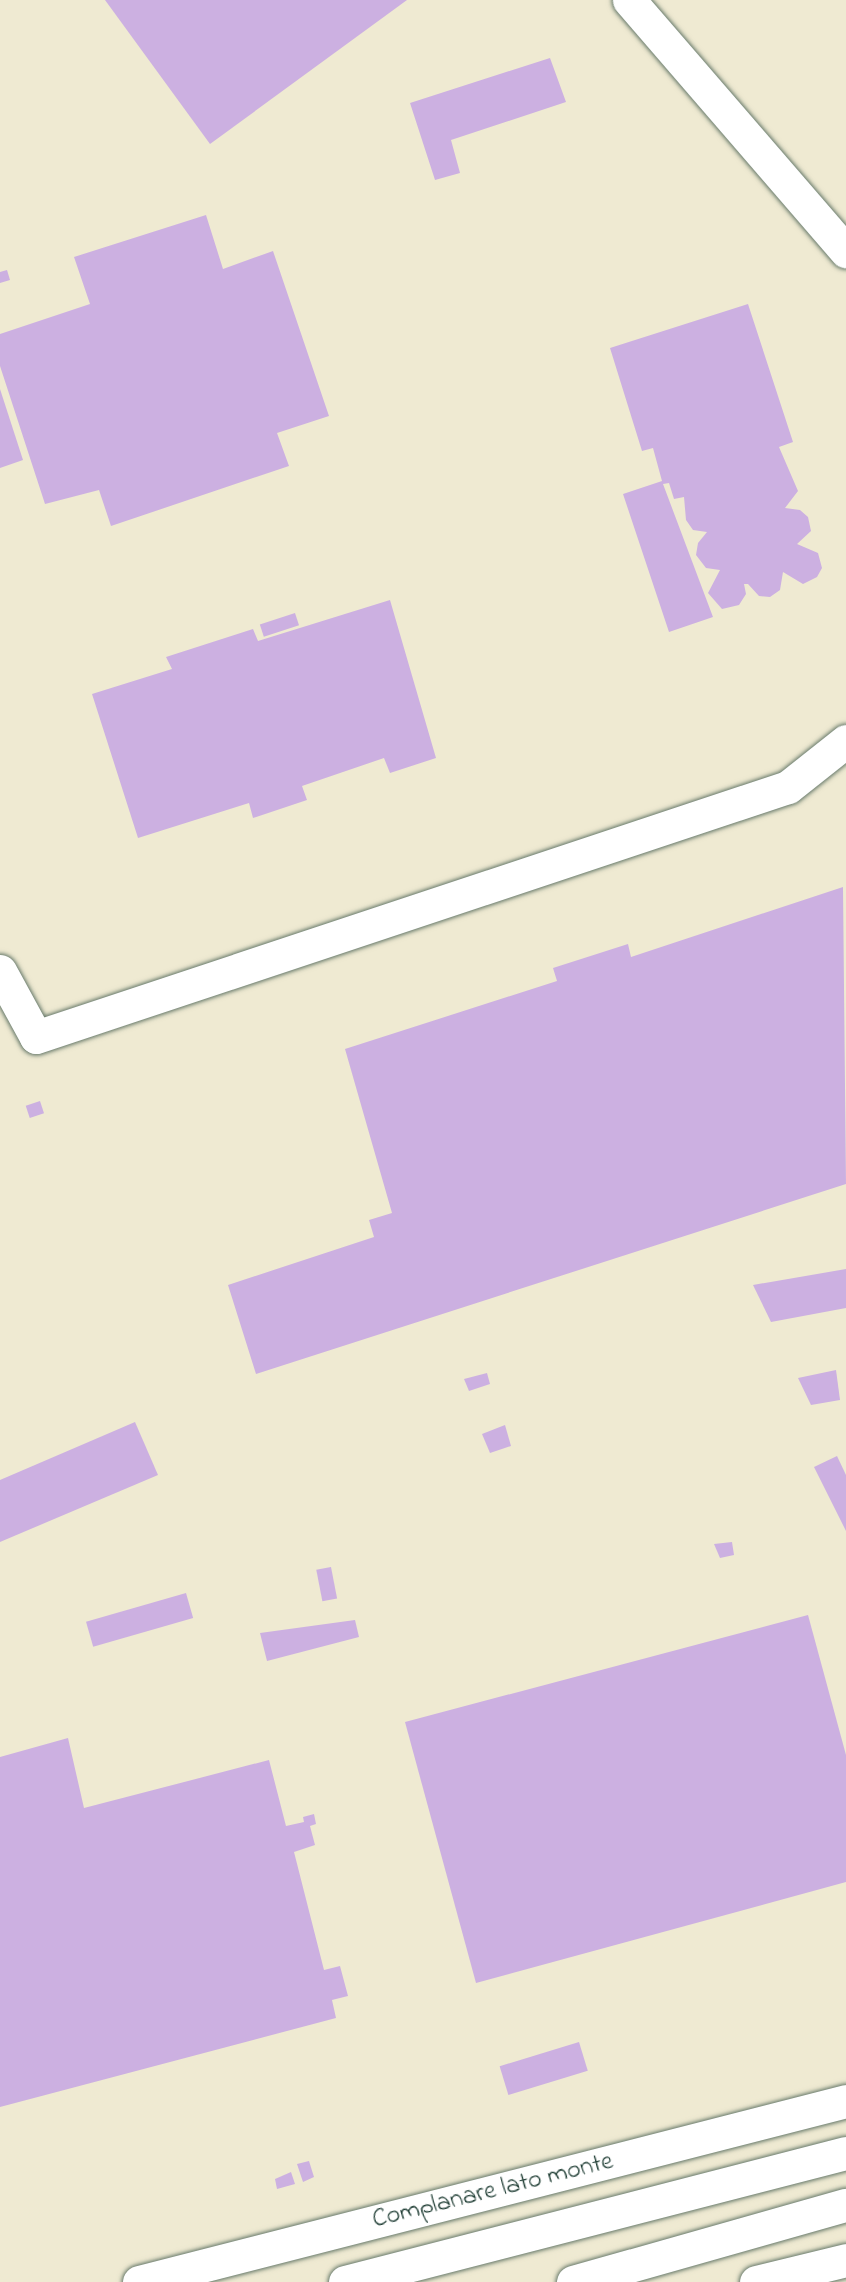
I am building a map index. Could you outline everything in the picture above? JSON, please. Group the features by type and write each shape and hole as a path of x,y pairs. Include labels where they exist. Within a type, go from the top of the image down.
{"main road":[{"path":"629,0 846,251"},
{"path":"0,971 36,1037 788,787 846,741"},
{"name":"Complanare lato monte","path":"139,2282 846,2101"},
{"path":"345,2282 846,2152"},
{"path":"573,2282 846,2205"},
{"path":"756,2282 846,2260"}],"building":[{"path":"105,0 407,0 210,144"},
{"path":"550,58 566,102 451,140 460,173 435,180 410,103"},
{"path":"206,215 223,269 273,251 329,416 277,433 289,466 111,526 99,490 45,504 0,366 0,334 90,304 74,257"},
{"path":"7,270 10,280 0,283 0,272"},
{"path":"748,304 793,442 779,447 798,491 785,508 800,510 808,517 811,531 797,544 818,553 822,568 817,577 803,584 783,572 780,590 770,597 759,596 748,584 744,584 746,594 739,605 722,609 708,593 720,570 706,568 696,555 698,543 707,532 693,530 686,520 684,497 674,499 669,483 663,484 713,617 669,632 623,494 662,481 653,448 642,451 610,348"},
{"path":"0,389 23,460 0,468"},
{"path":"390,600 436,758 390,773 384,758 302,786 307,800 253,818 249,803 138,838 92,694 172,669 166,657 253,629 258,641"},
{"path":"295,613 299,625 264,637 260,624"},
{"path":"843,887 846,1184 256,1374 228,1285 374,1237 369,1220 392,1213 345,1049 557,981 553,968 628,944 631,957"},
{"path":"40,1101 44,1113 30,1118 26,1106"},
{"path":"846,1269 846,1308 771,1322 753,1285"},
{"path":"836,1370 840,1400 811,1405 798,1378"},
{"path":"487,1373 490,1384 469,1391 464,1379"},
{"path":"135,1422 158,1475 0,1542 0,1480"},
{"path":"505,1425 511,1446 490,1453 482,1434"},
{"path":"837,1456 846,1475 846,1531 814,1467"},
{"path":"732,1542 734,1555 720,1558 714,1544"},
{"path":"331,1567 337,1598 322,1601 316,1570"},
{"path":"186,1593 193,1618 93,1647 86,1622"},
{"path":"808,1615 846,1755 846,1882 476,1983 405,1722"},
{"path":"355,1620 359,1637 267,1661 260,1633"},
{"path":"68,1738 84,1808 269,1760 286,1826 304,1822 303,1817 314,1814 316,1824 310,1826 315,1845 294,1852 324,1970 340,1966 348,1996 332,2000 336,2018 0,2107 0,1757"},
{"path":"579,2042 588,2071 508,2095 500,2066"},
{"path":"309,2161 314,2177 303,2182 297,2164"},
{"path":"291,2172 295,2184 277,2189 275,2179"}]}
